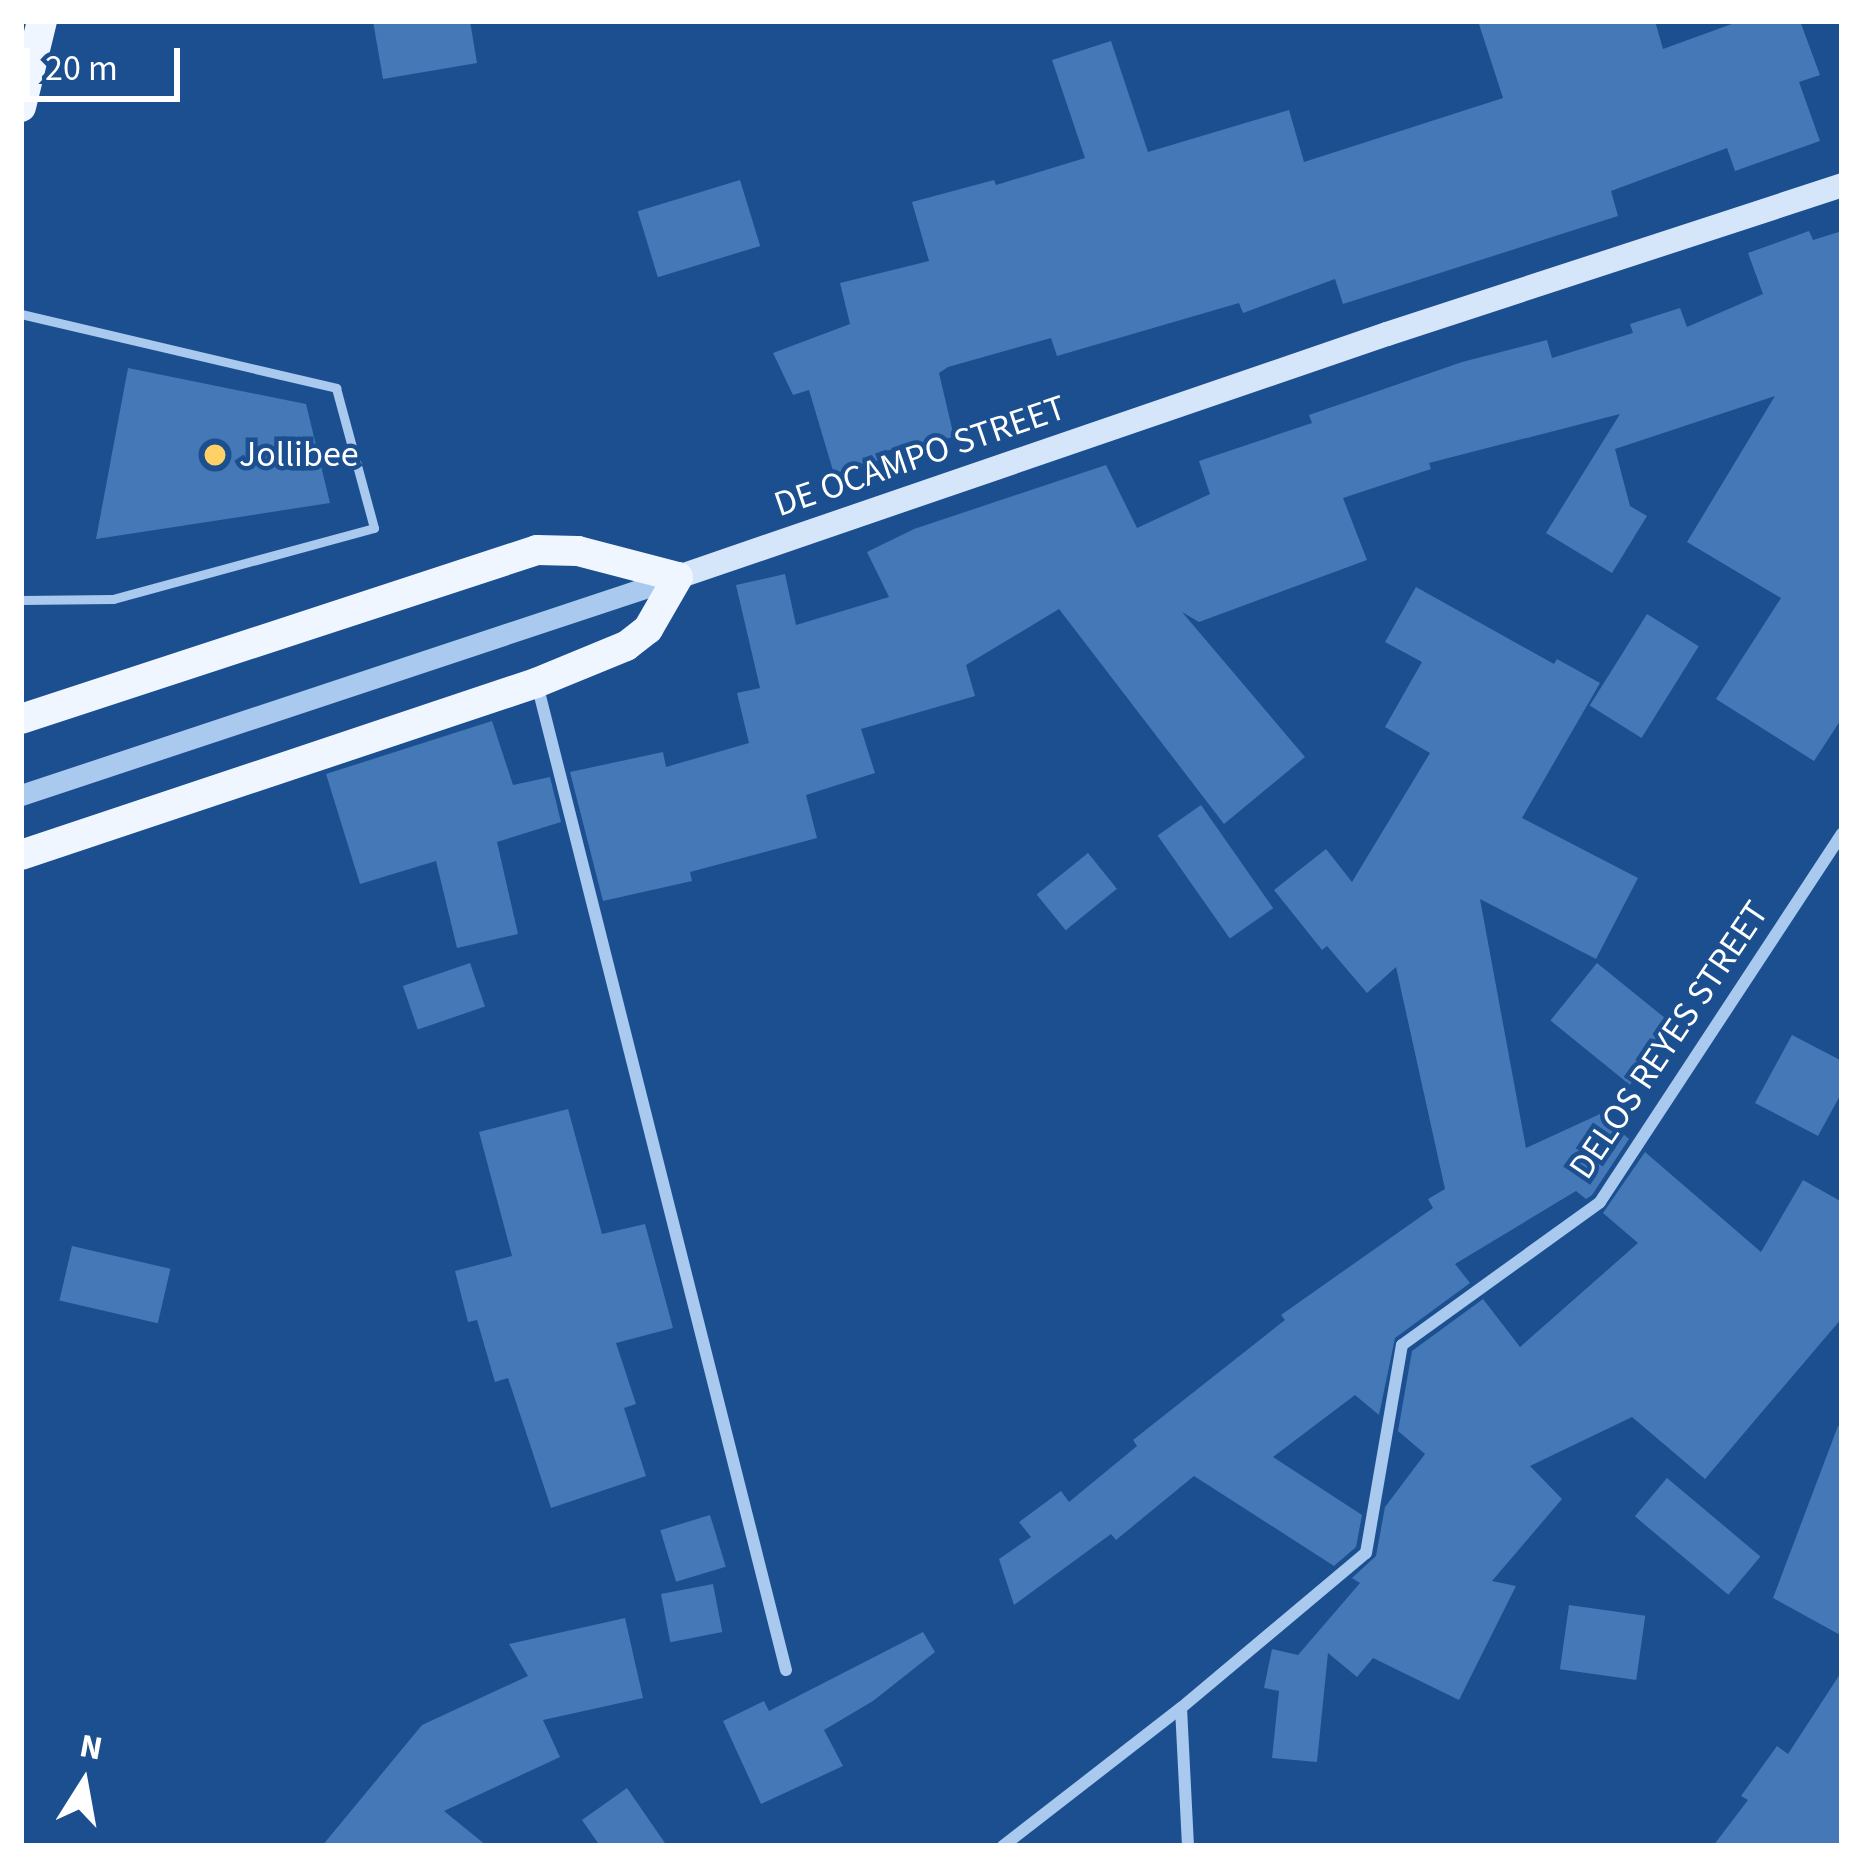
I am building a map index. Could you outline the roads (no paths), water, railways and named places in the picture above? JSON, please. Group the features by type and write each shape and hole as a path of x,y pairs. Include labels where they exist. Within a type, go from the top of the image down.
{"main road":[{"path":"21,107 42,21"},
{"name":"DE OCAMPO STREET","path":"678,577 1842,184"},
{"path":"21,719 537,550 578,551 678,577 648,629 626,646 536,683 21,855"}],"street":[{"name":"DE OCAMPO STREET","path":"21,795 678,577"},
{"path":"536,683 786,1670"},
{"name":"DELOS REYES STREET","path":"1181,1708 1366,1553 1402,1345 1600,1202 1842,833"},
{"path":"1003,1846 1181,1708"},
{"path":"1181,1708 1188,1846"}],"lane":[{"path":"21,314 336,388 374,528 113,599 21,600"}],"place":[{"name":"Jollibee","path":"215,455"}]}
